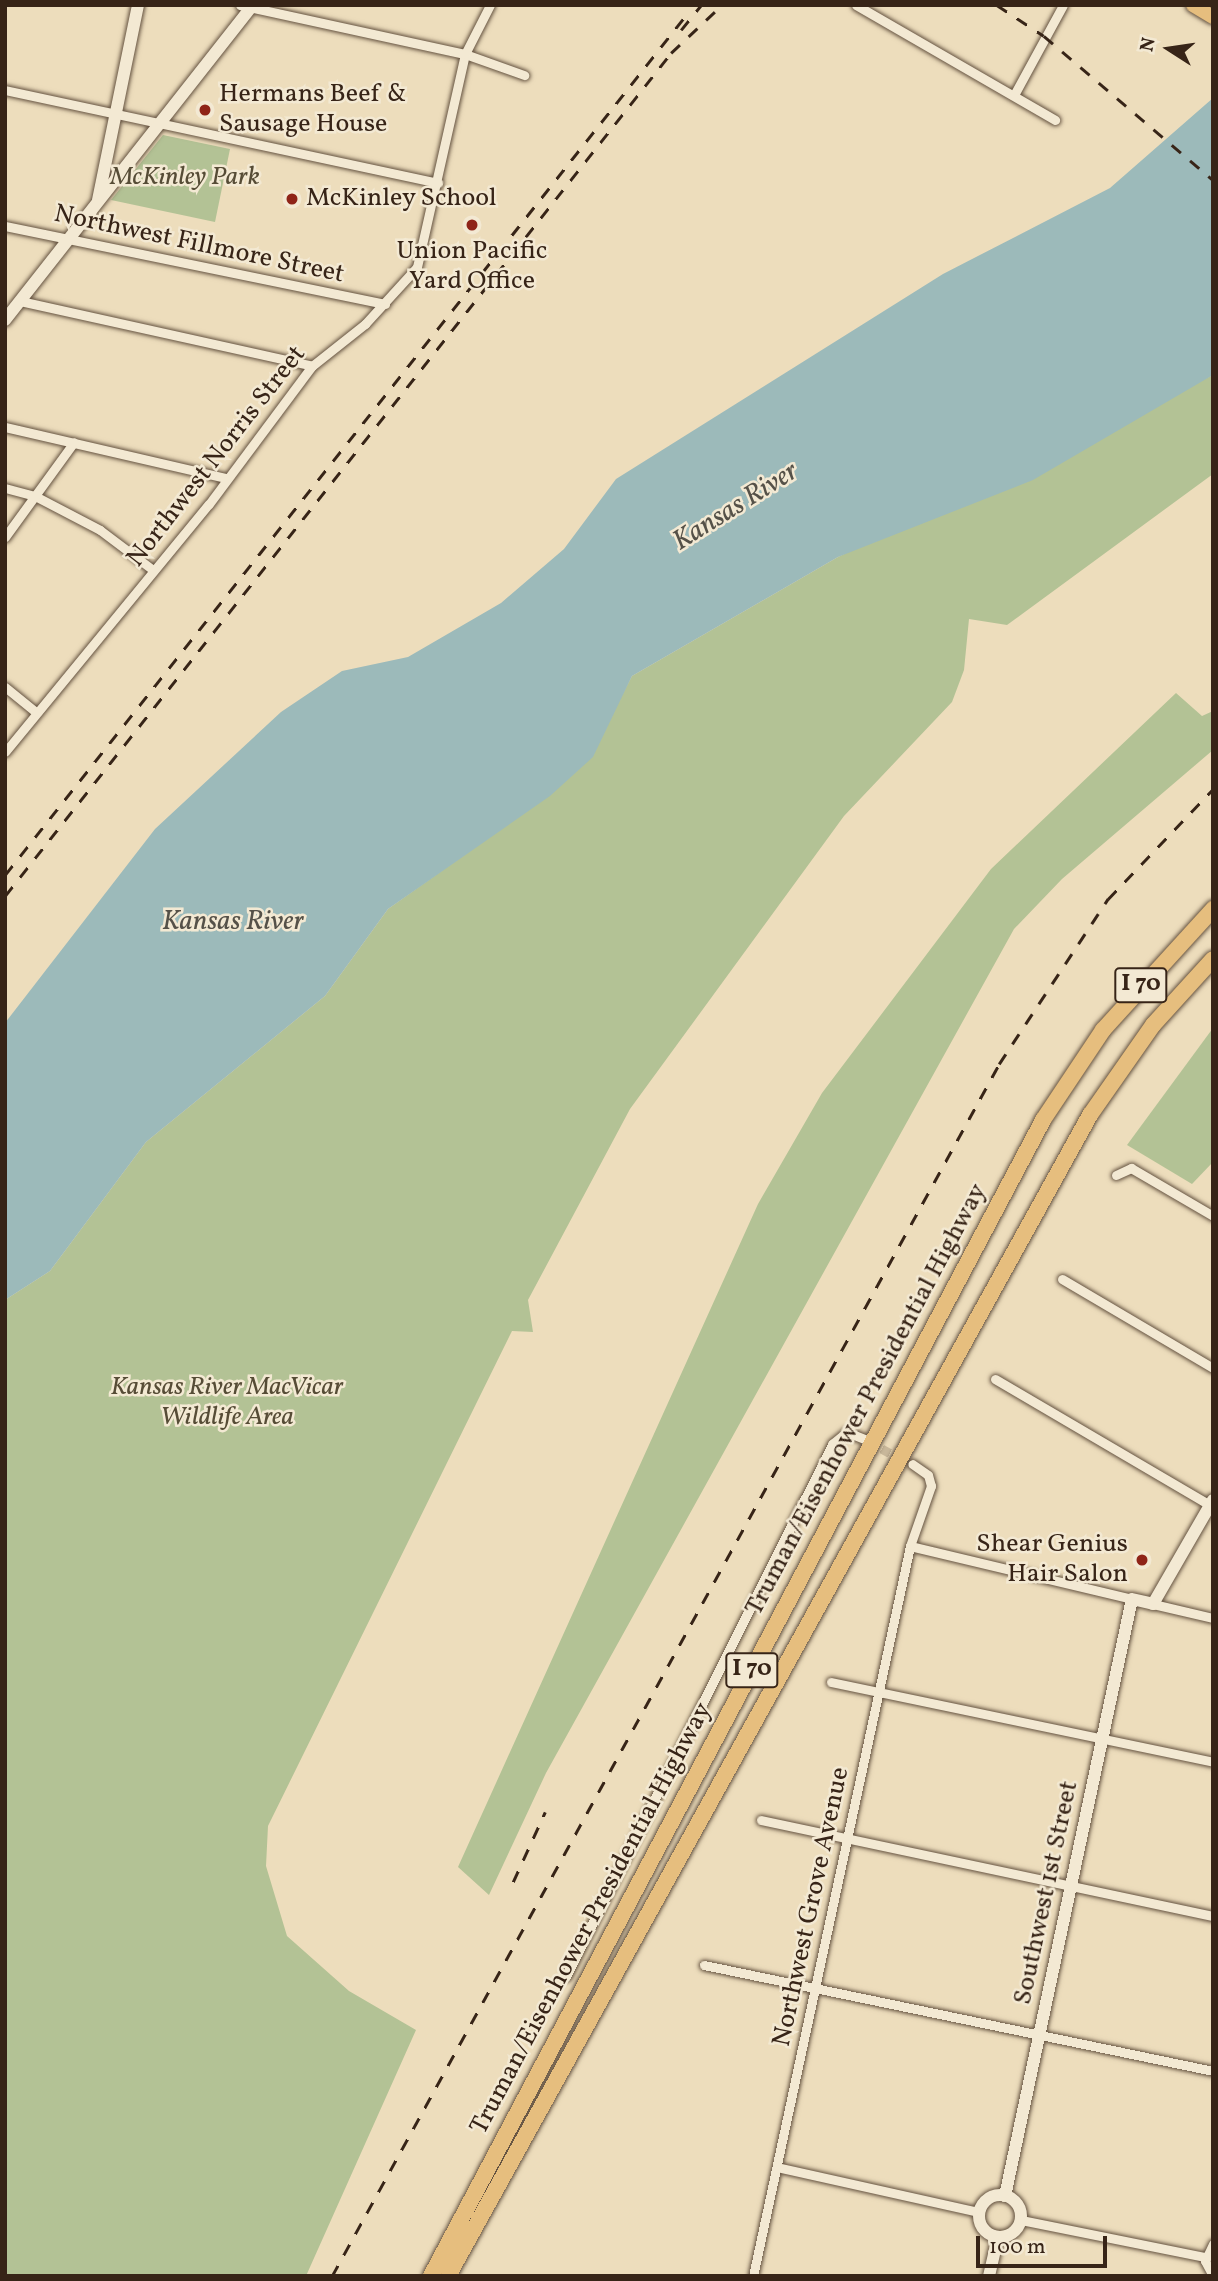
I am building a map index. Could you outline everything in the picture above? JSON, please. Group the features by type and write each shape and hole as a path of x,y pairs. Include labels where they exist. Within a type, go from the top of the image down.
{"highway":[{"name":"Truman/Eisenhower Presidential Highway","path":"430,2276 1043,1119 1103,1030 1213,909"},
{"name":"Truman/Eisenhower Presidential Highway","path":"448,2276 1090,1115 1146,1034 1213,959"}],"main road":[{"path":"1193,5 1213,17"}],"street":[{"path":"98,202 138,5"},
{"name":"Northwest Norris Street","path":"5,752 153,570 312,366 385,304 417,267 465,54 490,5"},
{"path":"856,5 1055,120"},
{"path":"1014,95 1063,5"},
{"path":"5,320 248,6 465,54 524,75"},
{"path":"5,90 438,183"},
{"name":"Northwest Fillmore Street","path":"5,226 385,304"},
{"path":"20,301 312,366"},
{"path":"5,427 226,478"},
{"path":"5,537 74,442"},
{"path":"5,488 35,496 100,530 153,570"},
{"path":"5,687 36,712"},
{"path":"1116,1175 1130,1168 1213,1216"},
{"path":"1062,1279 1213,1368"},
{"path":"995,1379 1211,1503 1153,1604"},
{"path":"566,1976 832,1444 847,1432 867,1440"},
{"name":"Northwest Grove Avenue","path":"753,2276 910,1546 931,1486 912,1464"},
{"path":"910,1546 1213,1618"},
{"name":"Southwest 1st Street","path":"1005,2196 1132,1599"},
{"path":"831,1682 1213,1762"},
{"path":"761,1820 1213,1916"},
{"path":"704,1965 816,1986 1213,2071"},
{"path":"777,2167 978,2212"},
{"path":"1005,2196 1018,2205 1021,2220 1009,2235 998,2237 984,2230 978,2212 988,2198 1005,2196"},
{"path":"1021,2220 1205,2257"},
{"path":"989,2276 998,2237"},
{"path":"1205,2257 1213,2244"},
{"path":"1205,2257 1213,2276"}],"green space":[{"name":"McKinley Park","path":"163,135 230,149 215,222 111,200"},
{"name":"Kansas River MacVicar Wildlife Area","path":"1213,375 1213,474 1007,625 969,619 964,670 952,702 844,816 630,1109 528,1300 533,1332 512,1331 268,1826 266,1866 287,1936 349,1991 416,2030 306,2276 5,2276 5,1300 50,1271 146,1142 325,996 388,909 488,838 617,705 632,676 838,557"},
{"path":"1176,693 1202,716 1213,711 1213,750 1062,879 1014,929 546,1773 489,1895 458,1867 758,1204 822,1093 991,869"},
{"path":"1213,1028 1213,1162 1192,1184 1127,1145"}],"water":[{"name":"Kansas River","path":"1213,98 1213,375 1033,480 838,557 632,676 593,757 550,796 388,909 325,996 146,1142 50,1271 5,1300 5,1023 155,829 281,712 342,671 408,657 501,603 564,549 616,479 943,274 1110,188"}],"tunnel":[{"path":"870,1442 901,1459"}],"railway":[{"path":"681,30 701,5"},
{"path":"5,896 671,53 722,5"},
{"path":"997,5 1044,36 1213,180"},
{"path":"5,875 683,19"},
{"path":"332,2276 999,1064 1108,899 1213,789"},
{"path":"513,1882 545,1812"}],"place":[{"name":"Hermans Beef & Sausage House","path":"205,110"},
{"name":"McKinley School","path":"292,199"},
{"name":"Union Pacific Yard Office","path":"472,225"},
{"name":"Shear Genius Hair Salon","path":"1142,1560"}]}
